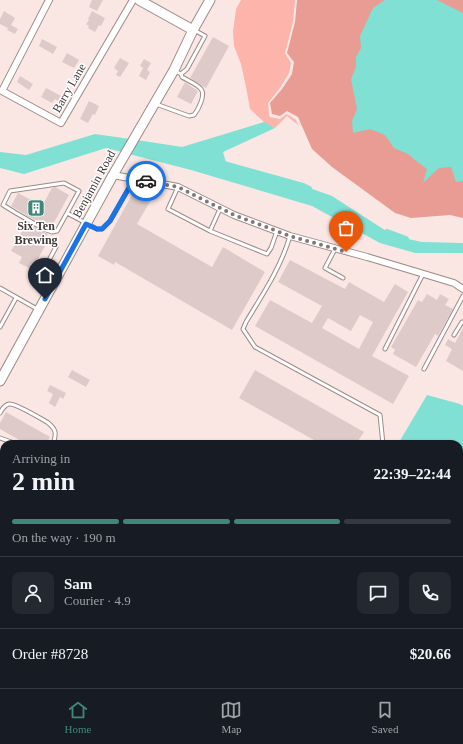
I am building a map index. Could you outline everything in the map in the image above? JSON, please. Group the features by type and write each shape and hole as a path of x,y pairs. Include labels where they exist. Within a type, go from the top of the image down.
{"street":[{"name":"Barry Lane","path":"49,0 2,91 61,123 133,0"},
{"path":"139,0 193,30"},
{"name":"Benjamin Road","path":"0,381 141,126 155,103 178,72 193,30 210,0"},
{"path":"113,175 178,187 220,209 290,236 454,283 463,288"}],"lane":[{"path":"155,103 189,116 194,115 198,109 203,95 201,88 182,77 178,72 187,69 205,36 193,30"},
{"path":"67,213 86,224 97,229 102,229 110,221 134,179"},
{"path":"64,183 79,191 67,213 58,231 52,232 16,214 3,205 10,191 64,183"},
{"path":"178,187 168,209 210,231 267,254 271,248 277,231"},
{"path":"210,231 220,209"},
{"path":"290,236 285,252 271,280 243,329 255,347 380,415 383,440"},
{"path":"51,288 40,282 39,279 56,247"},
{"path":"335,249 325,268 343,278"},
{"path":"385,349 423,274"},
{"path":"0,288 39,310"},
{"path":"424,369 463,296"},
{"path":"0,327 16,298"},
{"path":"454,335 463,322"},
{"path":"0,412 10,404 16,405 51,425 55,431 56,436 54,440"}],"shaded area":[{"path":"241,0 295,0 293,22 285,53 291,63 289,73 280,88 268,103 270,117 280,119 287,114 296,120 298,125 287,116 275,128 265,123 250,109 241,64 234,46 233,32 236,9"},
{"path":"297,0 463,0 463,218 450,215 411,218 395,213 332,167 312,149 298,117 287,111 280,116 272,114 270,103 292,74 294,62 287,53 295,22"}],"water":[{"path":"385,0 437,0 463,13 463,181 456,182 451,167 439,168 423,183 427,169 408,154 394,148 385,135 370,129 353,133 352,121 357,109 351,79 356,67 356,57 361,48 360,36 373,8"},
{"path":"264,122 275,128 223,152 227,166 307,187 332,196 394,236 422,242 463,243 463,253 415,253 380,243 312,206 191,170 129,154 137,140 182,147"},
{"path":"95,134 130,139 122,152 106,148 24,174 0,168 0,152 26,155"},
{"path":"427,395 463,406 463,440 400,440"}],"building":[{"path":"92,0 103,0 97,11 89,7"},
{"path":"4,11 15,18 11,25 18,29 15,34 0,24 0,19"},
{"path":"92,11 105,18 101,26 99,25 95,32 88,28 89,26 86,24"},
{"path":"213,37 229,46 206,88 190,78"},
{"path":"42,39 57,47 53,54 39,46"},
{"path":"67,53 79,60 74,68 62,62"},
{"path":"120,58 129,63 120,77 116,75 118,71 114,68"},
{"path":"144,59 151,63 147,70 150,72 146,80 139,76 143,68 140,66"},
{"path":"20,76 33,84 29,90 17,82"},
{"path":"185,82 198,91 191,104 177,97"},
{"path":"46,88 61,96 58,101 55,99 52,103 41,97"},
{"path":"89,101 99,106 95,115 93,114 88,123 80,119"},
{"name":"Six Ten Brewing","path":"55,187 69,195 51,228 11,206 18,193 42,206 52,188"},
{"path":"133,193 141,197 144,194 152,198 137,224 212,267 223,247 265,272 232,330 115,262 114,265 98,256"},
{"path":"27,223 48,234 46,237 49,239 35,264 32,263 29,268 19,263 22,257 11,251"},
{"path":"290,260 345,289 349,282 384,302 395,284 408,292 372,356 409,376 393,404 255,326 270,300 312,323 322,306 278,282","holes":["360,315 373,322 359,349 322,328 328,318 351,331"]},
{"path":"427,294 437,300 440,294 449,299 445,305 453,309 438,336 435,334 416,367 393,354 395,350 391,347 418,300 422,302"},
{"path":"463,328 463,371 446,361 452,349 445,345 448,339 455,343"},
{"path":"72,370 90,380 86,387 68,377"},
{"path":"255,370 364,432 359,440 314,440 239,398"},
{"path":"50,385 66,393 63,399 60,397 55,407 49,403 53,394 47,391"},
{"path":"6,412 50,437 48,440 19,440 0,429 0,423"}],"waterway":[{"path":"220,163 309,189"},
{"path":"387,232 406,239"}],"way so far":[{"path":"146,181 178,187 234,215 290,236 346,252"}],"place":[{"name":"Six Ten Brewing","path":"36,208"}],"route":[{"path":"45,299 86,224 97,229 102,229 110,221 134,179 146,181"}]}
